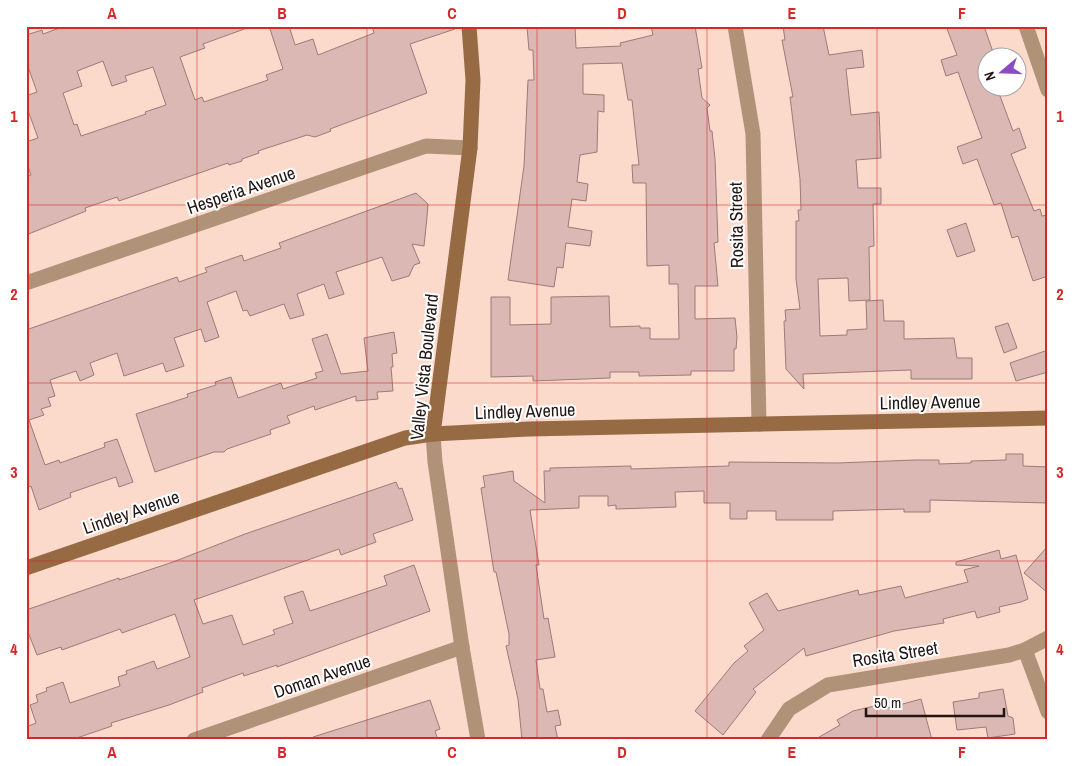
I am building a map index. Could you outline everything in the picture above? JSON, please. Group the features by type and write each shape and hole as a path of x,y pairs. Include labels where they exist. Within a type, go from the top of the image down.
{"street":[{"name":"Valley Vista Boulevard","path":"469,26 473,80 470,148 433,434 435,462 462,647 478,740"},
{"name":"Rosita Street","path":"735,26 753,134 759,424"},
{"path":"1026,26 1048,90"},
{"name":"Hesperia Avenue","path":"26,283 426,146 470,148"},
{"name":"Lindley Avenue","path":"26,568 394,441 433,434 529,429 1048,418"},
{"name":"Rosita Street","path":"768,740 789,708 828,685 1025,650 1048,638"},
{"name":"Doman Avenue","path":"194,740 462,647"},
{"path":"1025,650 1048,712"}],"building":[{"path":"65,26 247,26 247,28 203,44 205,48 180,57 195,100 202,97 204,102 268,80 266,75 283,69 269,26 289,26 295,45 313,39 318,55 374,33 372,26 455,26 455,29 410,44 427,93 330,129 331,131 315,137 307,135 258,151 259,153 242,159 242,161 229,165 228,163 119,201 117,197 85,208 86,211 26,235 26,177 31,175 26,161 26,142 38,138 26,105 26,96 37,92 26,61 26,35 42,30 43,34","holes":["103,61 112,86 127,81 125,76 153,67 166,105 145,112 146,114 81,136 77,124 74,125 63,93 82,86 77,71"]},
{"path":"575,26 576,48 621,46 620,43 653,35 651,26 695,26 702,68 698,69 702,98 710,105 707,108 715,159 718,242 714,243 718,286 695,286 695,319 735,318 737,337 736,349 734,349 734,371 691,371 691,375 639,376 639,372 610,372 610,378 533,381 533,376 491,377 491,297 510,297 510,325 551,324 551,297 609,296 610,327 640,326 640,328 650,328 650,339 679,339 678,284 669,284 669,265 647,266 646,183 633,183 632,165 639,165 632,100 628,100 622,63 583,64 583,94 604,95 604,112 598,111 597,152 580,155 577,182 588,184 586,201 572,199 568,227 592,231 590,246 566,243 563,268 557,267 554,287 508,280 524,166 528,80 534,80 533,50 529,50 527,27"},
{"path":"783,26 823,26 829,55 862,50 864,67 846,69 851,115 879,112 881,158 856,160 858,188 881,188 881,204 873,204 874,246 869,247 870,300 849,301 848,278 818,279 820,336 847,335 847,330 867,329 866,301 883,300 884,321 904,321 904,339 954,338 957,358 972,358 972,379 911,379 911,370 803,374 804,389 786,369 785,310 800,309 796,279 796,221 799,221 798,210 801,210 800,179 790,97 793,97 782,40 785,40"},
{"path":"946,26 984,26 992,48 976,48 976,98 1001,98 1013,131 1019,128 1026,148 1011,154 1034,211 1040,209 1042,216 1048,215 1048,276 1033,281 1018,236 1012,238 1001,203 994,205 977,159 963,164 957,147 982,138 958,72 946,76 941,60 957,55"},
{"path":"416,193 428,204 427,217 424,246 412,244 420,263 414,265 409,276 392,281 382,257 336,272 344,294 329,299 324,284 297,294 304,315 290,319 284,304 250,316 247,310 243,311 236,291 207,302 219,337 205,342 201,329 174,338 184,366 166,372 163,363 124,376 117,353 90,363 94,375 80,381 76,371 50,380 55,396 48,398 51,406 41,409 44,415 29,420 45,465 59,460 60,463 105,447 104,443 117,439 133,482 119,487 116,477 70,493 71,497 39,510 31,486 26,488 26,330 177,277 179,282 207,272 205,268 242,255 244,261 281,248 279,243"},
{"path":"966,223 975,251 957,257 947,230"},
{"path":"1008,323 1017,348 1004,353 995,327"},
{"path":"394,332 397,353 392,354 393,391 377,392 378,399 356,401 356,396 315,410 314,406 287,416 290,423 270,430 271,434 227,449 224,452 214,452 155,472 136,414 188,397 187,394 216,385 215,382 231,377 238,398 281,383 283,389 317,378 315,373 323,371 312,339 327,334 341,374 368,371 364,338"},
{"path":"1048,350 1048,372 1016,381 1010,363"},
{"path":"1006,454 1023,454 1023,466 1048,467 1048,503 930,500 930,512 904,512 904,509 833,511 833,520 776,520 776,511 747,511 747,519 730,519 730,503 704,503 704,491 675,492 676,507 616,509 616,505 608,506 608,496 579,496 579,508 530,510 539,565 536,565 544,619 548,618 555,657 536,660 540,689 543,689 547,712 558,710 561,725 555,726 558,740 522,740 518,699 506,646 509,645 509,634 496,572 494,572 481,488 485,487 483,476 513,471 514,481 545,503 544,471 550,471 550,468 631,466 631,469 729,466 729,462 837,463 915,460 939,460 939,464 1006,460"},
{"path":"396,482 399,489 402,488 413,520 373,534 376,542 341,555 339,549 194,600 203,624 232,615 243,645 275,634 273,630 293,623 284,597 303,591 310,611 387,585 384,576 414,565 430,611 277,667 277,665 244,676 243,673 202,688 203,692 111,723 112,726 71,740 26,740 26,727 36,723 30,705 38,702 36,695 47,691 46,688 63,682 70,703 120,686 118,677 127,674 126,671 154,661 157,669 190,657 175,614 122,633 120,629 62,650 61,647 37,655 26,627 26,610 119,578 119,580 173,562 245,534"},
{"path":"1048,546 1048,593 1024,573"},
{"path":"999,550 1001,559 1016,555 1028,599 999,607 1000,612 977,618 975,611 943,619 944,623 894,631 806,656 804,648 753,689 756,692 723,735 695,711 734,663 748,651 744,646 764,630 749,603 767,593 778,611 858,590 859,595 901,586 905,598 968,582 964,570 979,566 956,565 956,562"},
{"path":"1003,689 1008,716 1013,718 1015,734 988,738 986,727 957,730 953,702 979,698 979,693"},
{"path":"921,699 932,740 814,740 840,725 837,720 853,711 887,703 888,708"},
{"path":"430,700 440,729 435,731 438,740 313,740 313,737"}]}
